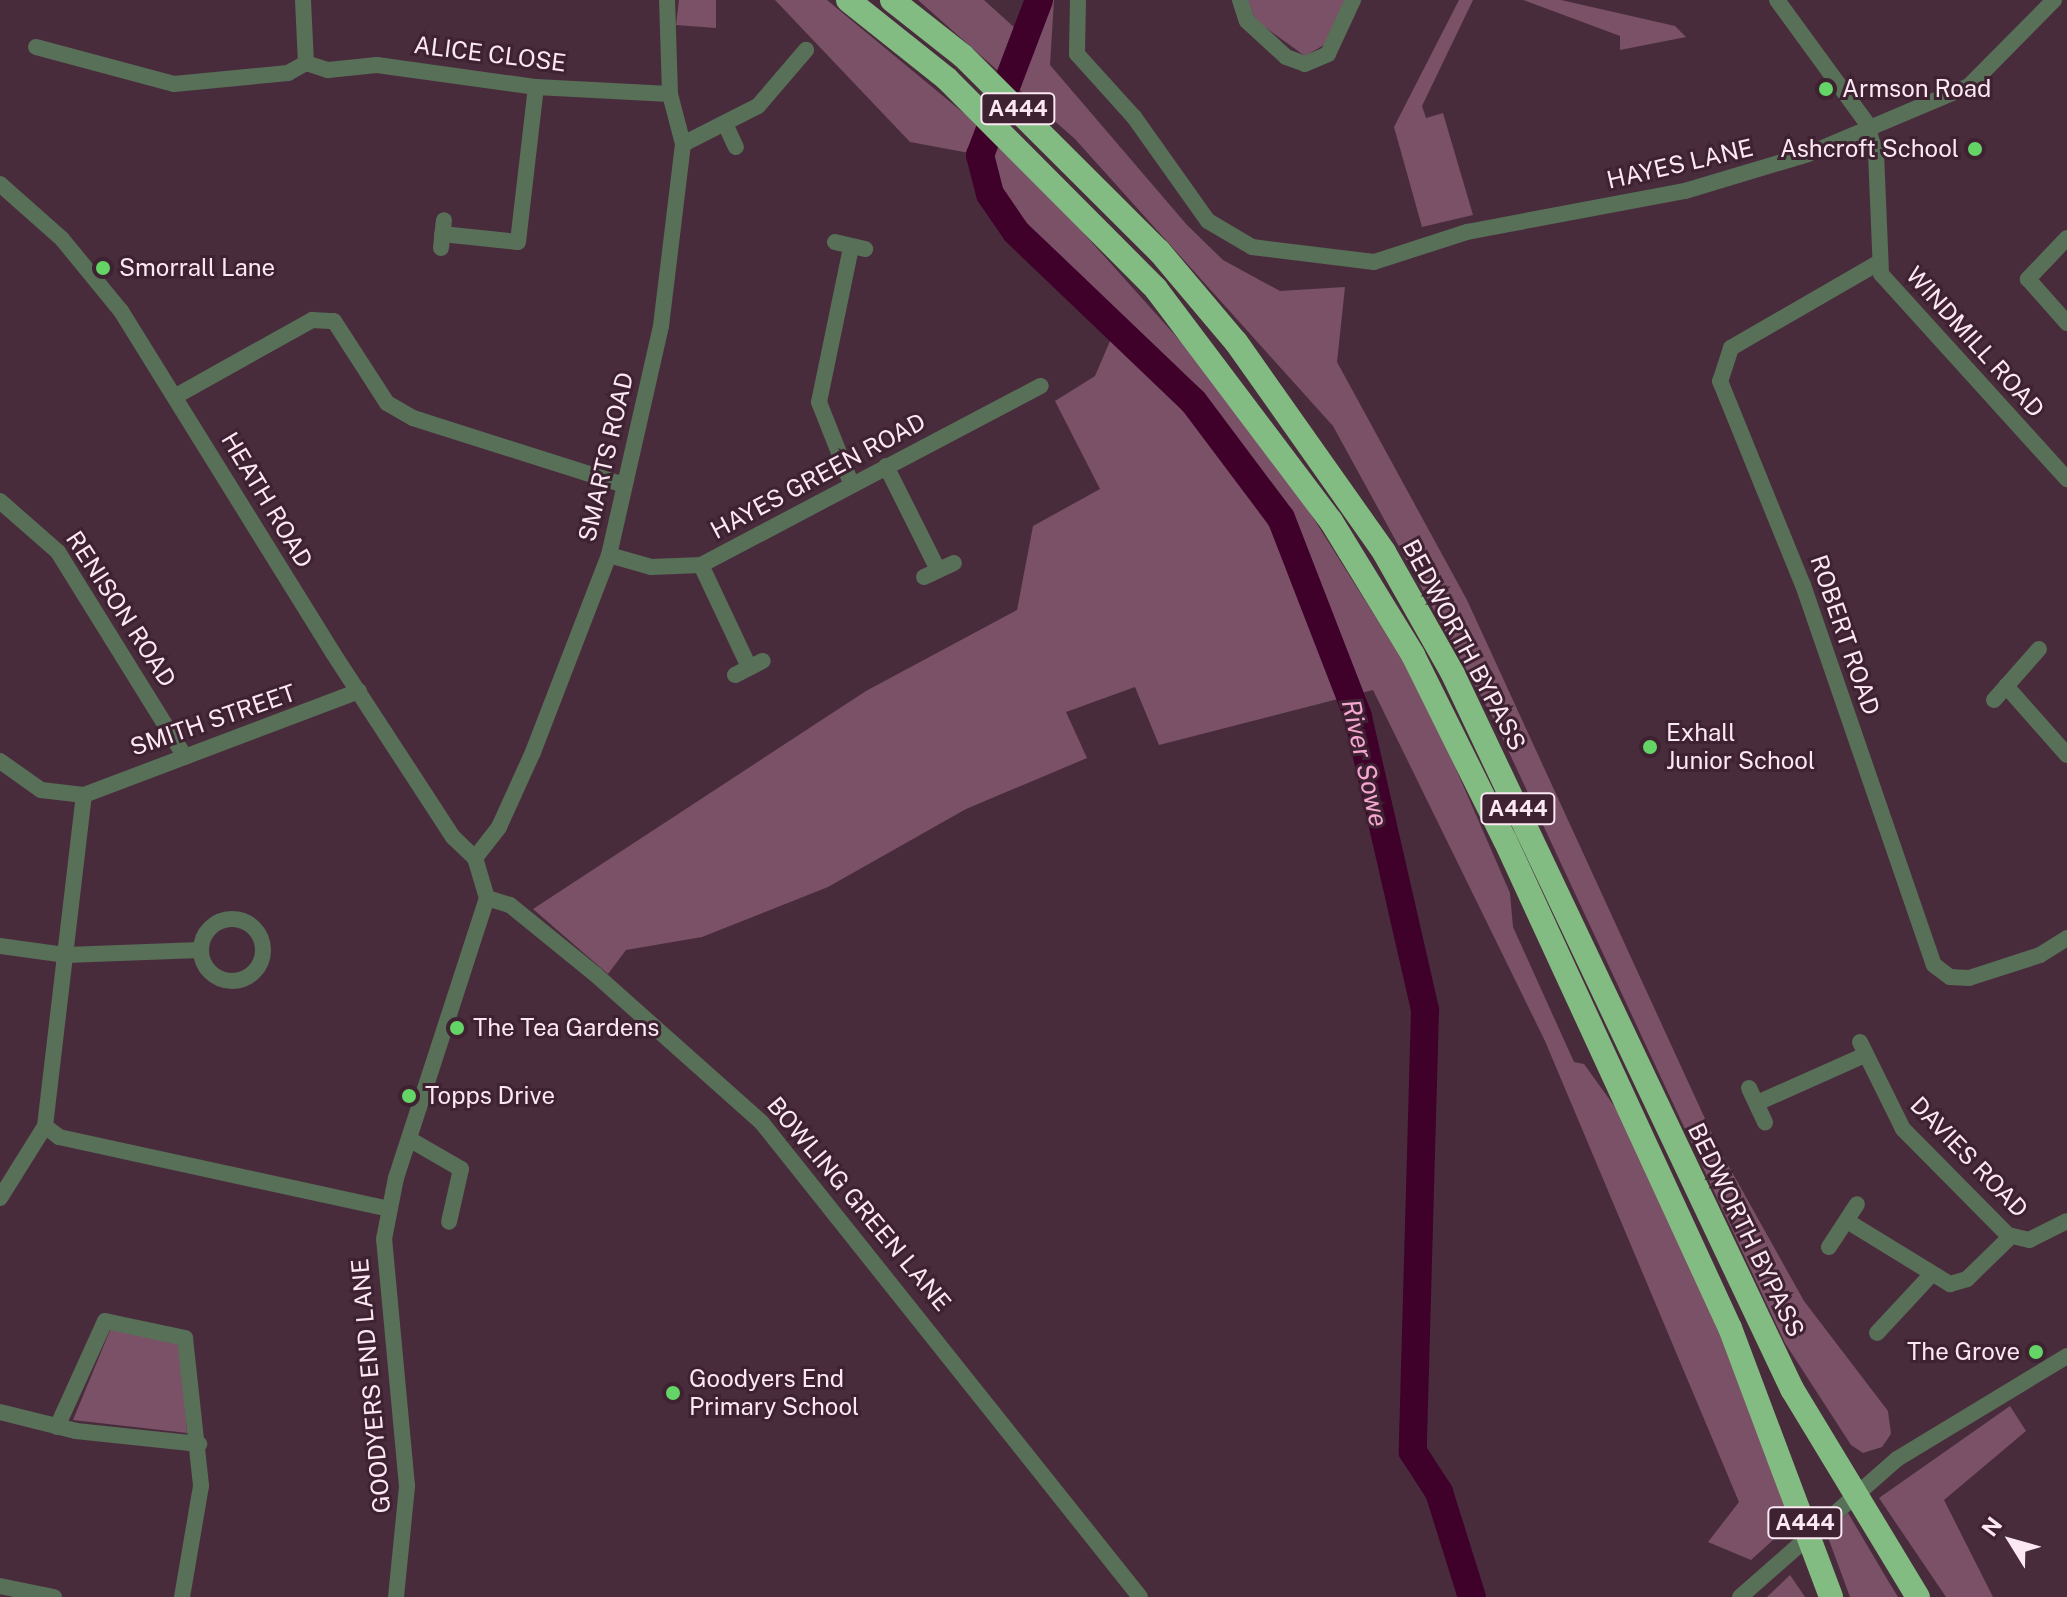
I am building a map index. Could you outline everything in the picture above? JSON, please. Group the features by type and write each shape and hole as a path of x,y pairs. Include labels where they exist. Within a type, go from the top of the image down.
{"highway":[{"name":"BEDWORTH BYPASS","path":"848,0 947,79 1055,182 1218,363 1331,521 1413,655 1730,1328 1831,1597"},
{"name":"BEDWORTH BYPASS","path":"892,0 963,56 1073,161 1236,342 1384,552 1452,672 1792,1389 1918,1597"}],"street":[{"path":"303,0 306,63"},
{"name":"SMARTS ROAD","path":"475,858 499,827 533,752 609,555 661,326 683,144 670,94 667,0"},
{"name":"HAYES LANE","path":"1078,0 1077,54 1152,141 1192,205 1252,247 1321,251 1374,262 1467,232 1723,182 1870,130 1969,86 2054,0"},
{"path":"1240,0 1247,21 1286,57 1305,64 1328,54 1353,0"},
{"path":"1777,0 1870,130"},
{"name":"ALICE CLOSE","path":"36,47 174,84 288,73 306,63 328,70 409,67 536,87 670,94"},
{"path":"683,144 727,128 758,106 806,50"},
{"path":"442,234 518,242 536,87"},
{"path":"727,128 736,147"},
{"name":"WINDMILL ROAD","path":"1870,130 1876,153 1878,263 1886,281 2067,479"},
{"name":"HEATH ROAD","path":"0,184 83,262 176,396 453,837 475,858"},
{"path":"2067,238 2028,279 2067,323"},
{"path":"850,246 819,402 851,483"},
{"name":"ROBERT ROAD","path":"1878,263 1731,348 1720,381 1803,585 1934,965 1950,977 1969,978 2040,955 2067,938"},
{"path":"176,396 312,320 334,321 387,403 413,418 624,485"},
{"name":"HAYES GREEN ROAD","path":"609,555 651,567 701,565 851,483 1041,386"},
{"path":"886,466 930,572 954,563"},
{"name":"RENISON ROAD","path":"0,501 58,552 185,757"},
{"path":"701,565 749,667"},
{"path":"1994,700 2039,649"},
{"path":"2006,686 2067,755"},
{"name":"SMITH STREET","path":"84,795 359,691"},
{"path":"0,761 41,790 84,795 45,1126 0,1198"},
{"path":"475,858 487,898"},
{"name":"GOODYERS END LANE","path":"396,1597 407,1486 384,1294 388,1209 487,898"},
{"name":"BOWLING GREEN LANE","path":"487,898 510,905 595,974 762,1123 1140,1597"},
{"path":"0,946 66,955 200,950"},
{"name":"DAVIES ROAD","path":"1765,1123 1753,1096 1862,1049 1903,1129 2011,1236 2029,1240 2067,1221"},
{"path":"45,1126 59,1137 388,1209"},
{"path":"409,1139 461,1169 449,1222"},
{"path":"1829,1247 1857,1204"},
{"path":"1847,1221 1930,1276 1950,1284 1967,1279 2011,1236"},
{"path":"1877,1333 1930,1276"},
{"path":"57,1427 99,1328 116,1320 185,1338 199,1444 199,1520 182,1597"},
{"path":"1740,1597 1786,1552 1897,1459 2067,1356"},
{"path":"0,1412 57,1427 199,1444"},
{"path":"0,1586 54,1597"}],"shaded area":[{"path":"679,0 716,0 716,28 676,25"},
{"path":"775,0 827,0 966,115 1079,228 1209,373 1285,473 1422,691 1510,893 1513,927 1574,1062 1584,1064 1620,1114 1711,1312 1792,1523 1751,1560 1708,1542 1739,1502 1545,1041 1373,690 1159,745 1135,687 1066,712 1087,758 966,809 828,887 702,937 626,950 608,974 533,909 866,691 1017,610 1033,526 1100,489 1055,401 1095,376 1116,327 1001,216 980,155 910,142"},
{"path":"918,0 984,0 1016,29 1035,0 1054,0 1050,65 1187,225 1223,260 1280,291 1345,287 1337,362 1467,600 1718,1147 1804,1301 1888,1411 1891,1434 1882,1447 1863,1453 1851,1445 1785,1343 1493,718 1333,426 1075,139"},
{"path":"1248,0 1345,0 1324,45 1305,56 1255,20"},
{"path":"1459,0 1473,0 1422,106 1426,118 1443,113 1473,215 1422,227 1394,127"},
{"path":"1523,0 1561,0 1675,26 1686,37 1620,50 1620,36"},
{"path":"111,1328 182,1342 187,1433 73,1420"},
{"path":"2010,1406 2026,1431 1944,1500 1993,1597 1946,1597 1879,1498"},
{"path":"1848,1513 1898,1597 1850,1597 1826,1532"},
{"path":"1790,1575 1805,1597 1767,1597"}],"waterway":[{"name":"River Sowe","path":"1039,0 980,155 990,194 1016,232 1193,401 1281,518 1358,717 1425,1010 1413,1452 1439,1492 1472,1597"}],"place":[{"name":"Armson Road","path":"1826,89"},
{"name":"Ashcroft School","path":"1975,149"},
{"name":"Smorrall Lane","path":"103,268"},
{"name":"Exhall Junior School","path":"1650,747"},
{"name":"The Tea Gardens","path":"457,1028"},
{"name":"Topps Drive","path":"409,1096"},
{"name":"The Grove","path":"2036,1352"},
{"name":"Goodyers End Primary School","path":"673,1393"}]}
